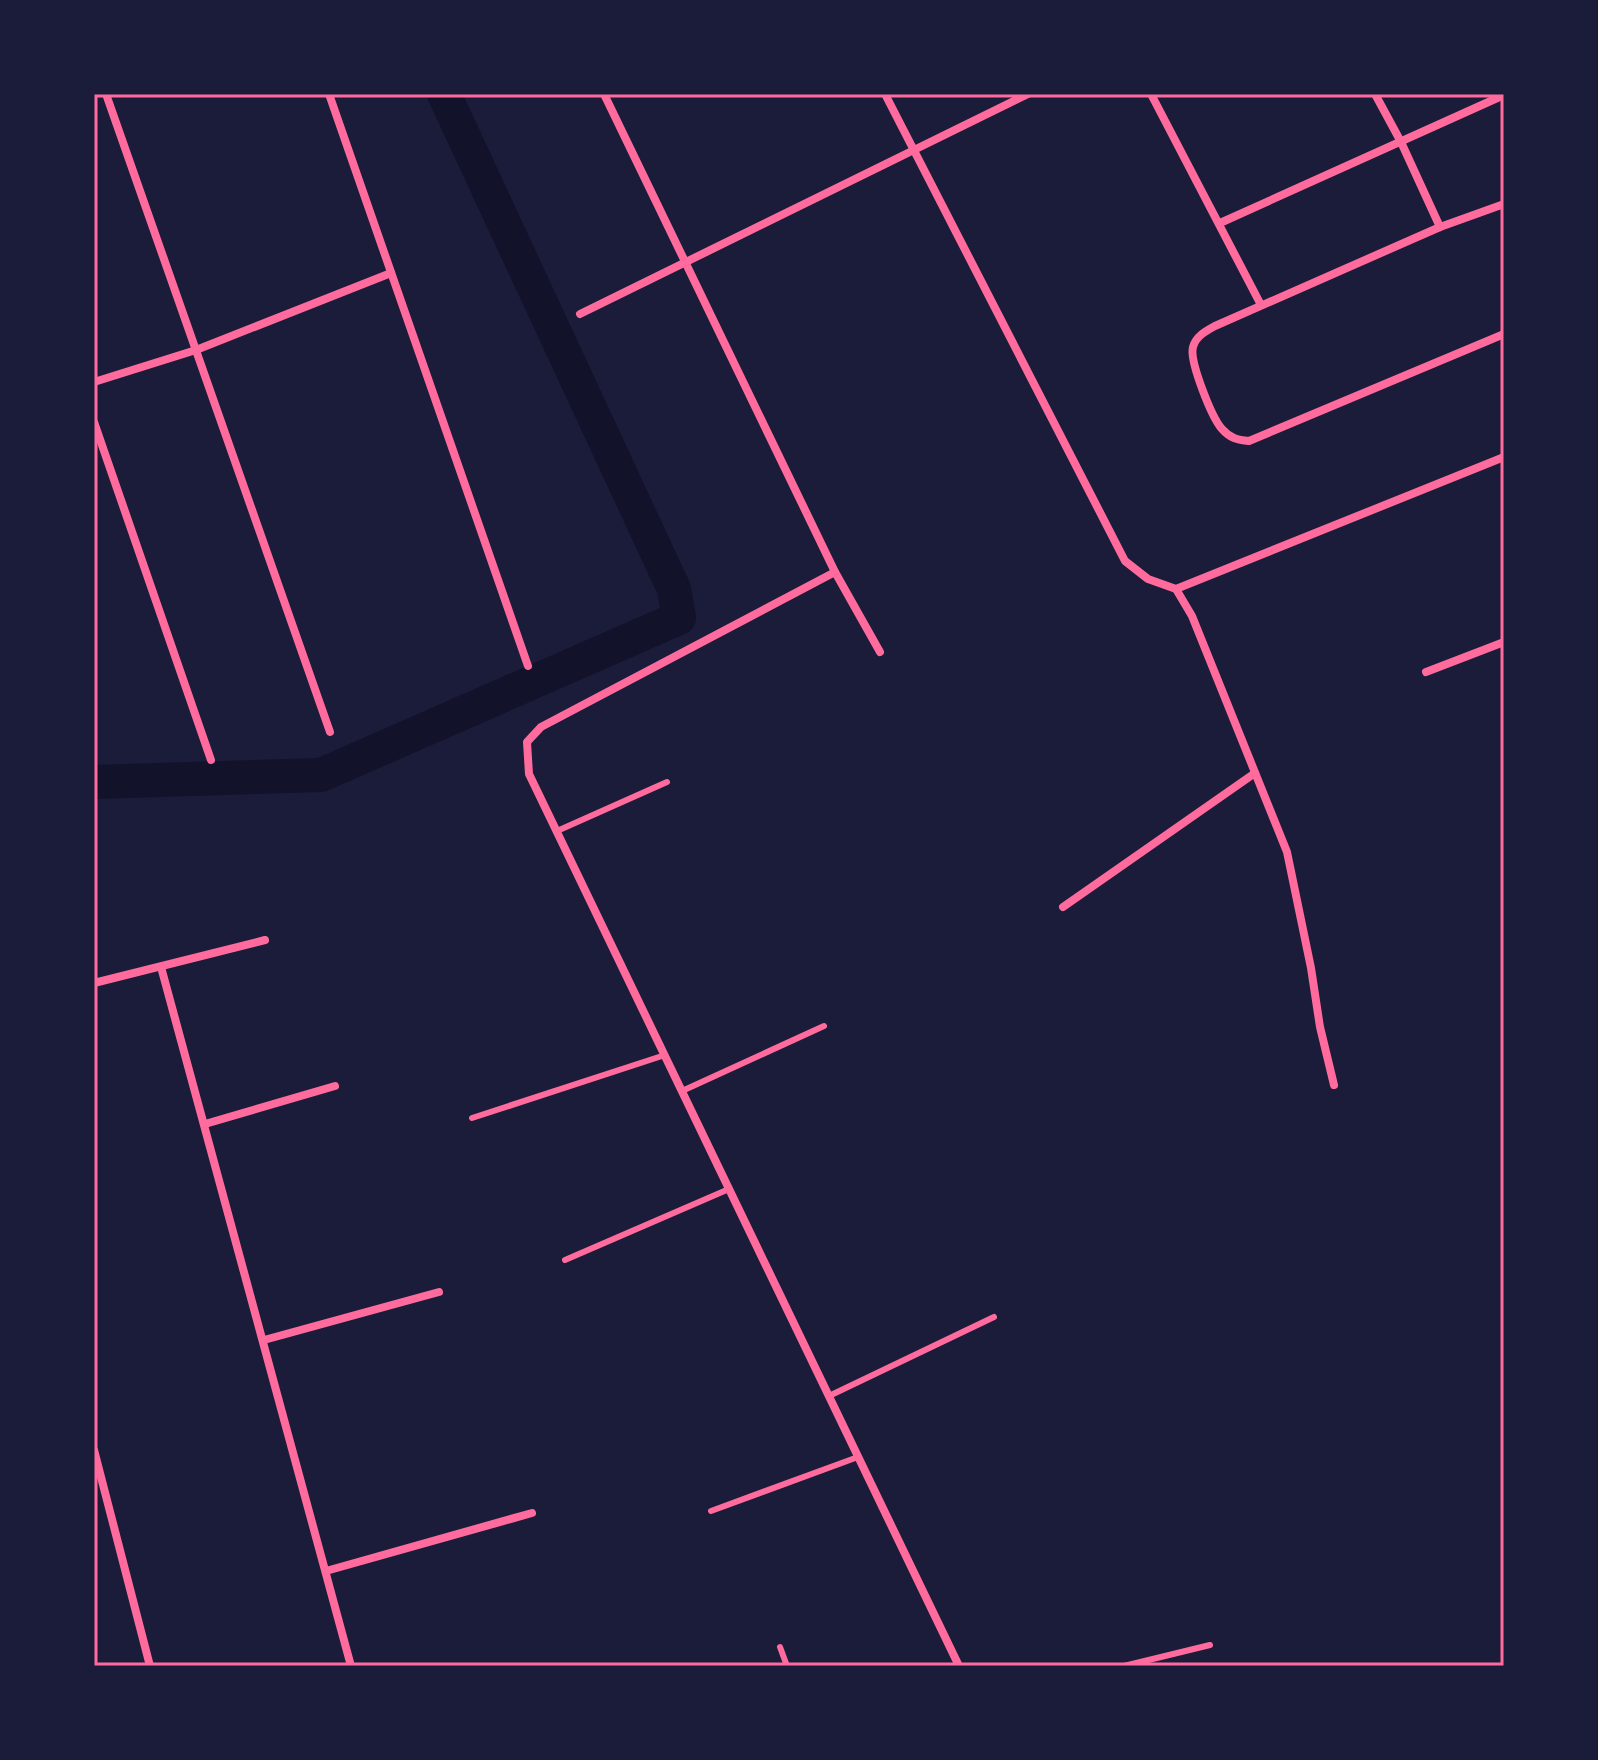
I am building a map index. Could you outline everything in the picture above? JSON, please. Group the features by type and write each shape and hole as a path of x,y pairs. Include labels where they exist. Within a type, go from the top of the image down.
{"street":[{"path":"106,94 330,732"},
{"path":"329,94 528,666"},
{"path":"604,94 835,572 880,652"},
{"path":"885,94 1125,561 1148,579 1176,589 1192,616 1287,852 1334,1085"},
{"path":"580,314 1028,94"},
{"path":"1151,94 1261,305"},
{"path":"1375,94 1440,227"},
{"path":"1220,223 1504,95"},
{"path":"1504,204 1440,227 1215,326 1199,336 1192,347 1196,372 1218,425 1236,440 1249,441 1504,334"},
{"path":"94,382 196,350 391,273"},
{"path":"94,422 211,760"},
{"path":"1176,589 1504,457"},
{"path":"835,572 541,727 527,742 529,774 959,1666"},
{"path":"1426,672 1504,642"},
{"path":"1063,907 1255,773"},
{"path":"94,983 265,940"},
{"path":"161,967 351,1666"},
{"path":"205,1124 335,1086"},
{"path":"264,1340 439,1292"},
{"path":"94,1450 150,1666"},
{"path":"326,1571 532,1513"}],"lane":[{"path":"557,831 667,782"},
{"path":"682,1091 824,1026"},
{"path":"472,1118 665,1055"},
{"path":"565,1260 729,1189"},
{"path":"829,1396 994,1317"},
{"path":"711,1511 858,1457"},
{"path":"1124,1666 1210,1645"},
{"path":"780,1647 787,1666"}],"waterway":[{"path":"94,782 321,775 679,618 674,589 444,94"}]}
